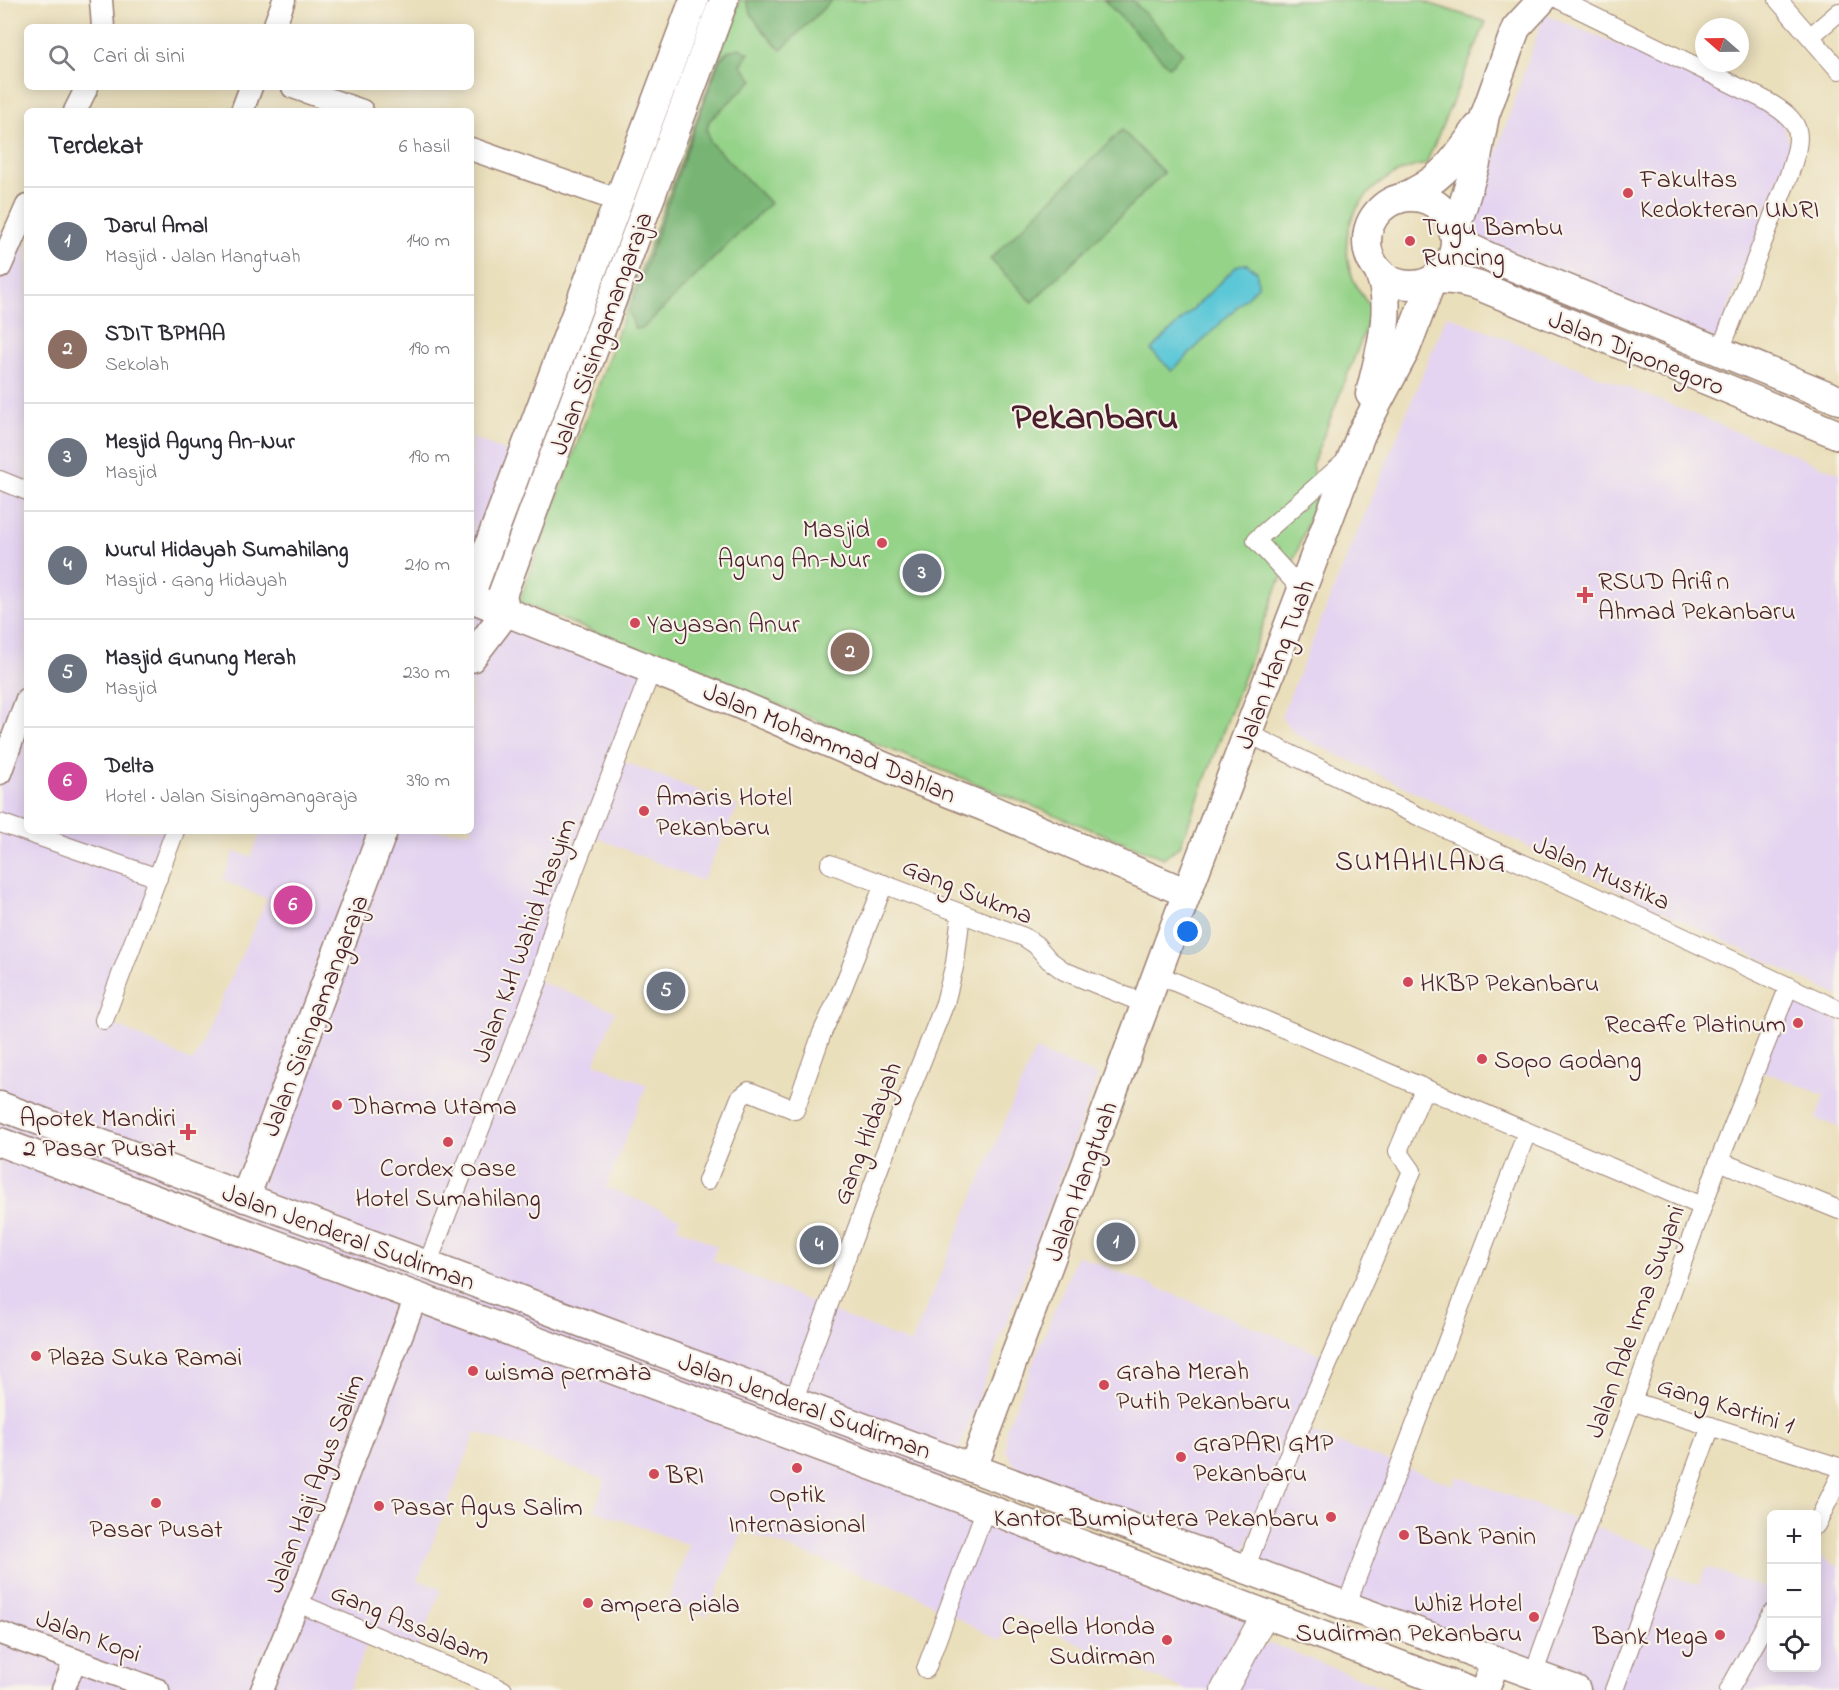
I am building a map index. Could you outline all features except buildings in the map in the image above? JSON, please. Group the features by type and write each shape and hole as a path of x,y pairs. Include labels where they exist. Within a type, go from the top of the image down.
{"main road":[{"name":"Jalan Sisingamangaraja","path":"474,585 694,0"},
{"name":"Jalan Sisingamangaraja","path":"507,612 502,595 724,0"},
{"path":"1485,115 1456,159 1436,179 1420,190 1383,207 1376,214 1368,232 1368,251 1380,273 1396,283 1409,286 1432,280 1444,270 1451,258 1454,234 1476,163 1485,115 1516,28 1542,0"},
{"path":"620,201 661,167"},
{"path":"1400,199 1419,198 1436,206 1449,220 1454,234"},
{"name":"Jalan Diponegoro","path":"1454,234 1470,248 1489,257 1839,400"},
{"name":"Jalan Hang Tuah","path":"1357,445 1381,350 1385,285 1380,273"},
{"name":"Jalan Diponegoro","path":"1432,280 1445,278 1479,286 1839,435"},
{"name":"Jalan Hang Tuah","path":"1187,893 1357,445 1405,351 1432,280"},
{"name":"Jalan Mohammad Dahlan","path":"474,599 657,670 1187,893"},
{"path":"474,654 507,612"},
{"name":"Jalan Sisingamangaraja","path":"245,1198 382,834"},
{"name":"Jalan Hangtuah","path":"973,1468 1187,893"},
{"name":"Jalan Jenderal Sudirman","path":"0,1106 793,1402 1576,1690"},
{"name":"Jalan Jenderal Sudirman","path":"0,1142 1265,1614 1419,1682 1466,1690"},
{"path":"1224,1690 1265,1614"},
{"path":"1485,1690 1495,1661"}],"street":[{"path":"101,0 102,24"},
{"path":"275,24 284,0"},
{"path":"1560,0 1763,99 1787,113 1798,130 1798,147 1789,176 1720,351"},
{"path":"1778,0 1839,70"},
{"path":"1811,36 1839,12"},
{"path":"76,108 86,90"},
{"path":"244,108 250,90"},
{"path":"302,90 353,108"},
{"path":"474,150 620,201"},
{"path":"0,267 24,213"},
{"path":"1302,590 1256,540 1357,445"},
{"path":"0,480 24,490"},
{"name":"Jalan K.H Wahid Hasyim","path":"428,1264 538,981 558,912 648,679 657,670"},
{"path":"0,773 24,707"},
{"name":"Jalan Mustika","path":"1247,733 1420,818 1839,1010"},
{"path":"0,823 24,831"},
{"path":"32,834 158,878"},
{"path":"104,1020 174,834"},
{"name":"Gang Sukma","path":"830,864 1024,937 1064,971 1145,1004"},
{"path":"707,1181 740,1098 749,1091 795,1110 822,1033 884,884"},
{"name":"Gang Hidayah","path":"793,1402 881,1163 945,1003 955,963 961,914"},
{"path":"1156,975 1702,1206"},
{"name":"Jalan Ade Irma Suyani","path":"1533,1675 1702,1206 1789,986"},
{"path":"1245,1569 1292,1449 1412,1171 1398,1151 1424,1089"},
{"path":"1346,1606 1527,1132"},
{"path":"1719,1161 1839,1210"},
{"name":"Jalan Haji Agus Salim","path":"262,1690 298,1603 416,1296"},
{"name":"Gang Kartini 1","path":"1631,1401 1839,1467"},
{"path":"1614,1690 1711,1426"},
{"path":"1821,1515 1839,1479"},
{"path":"926,1669 986,1508"},
{"name":"Gang Assalaam","path":"298,1603 503,1690"},
{"path":"1729,1690 1769,1618"},
{"name":"Jalan Kopi","path":"0,1633 158,1690"},
{"path":"63,1690 75,1660"}],"shaded area":[{"name":"Fakultas Kedokteran UNRI","path":"1544,14 1756,103 1782,122 1790,144 1716,340 1481,239 1477,234 1474,218"},
{"path":"0,232 24,243 24,834 172,834 107,1021 193,1062 267,899 223,880 234,851 251,857 260,834 474,834 474,599 657,670 617,759 738,806 702,881 588,834 538,981 615,1011 595,1063 647,1085 606,1187 680,1218 677,1227 717,1246 712,1260 911,1344 1035,1050 1098,1076 947,1483 1259,1600 1211,1690 1185,1690 1014,1615 1000,1641 912,1593 743,1531 707,1616 668,1601 689,1545 594,1510 605,1480 476,1432 418,1580 441,1589 419,1648 372,1630 349,1690 0,1690"},
{"name":"RSUD Arifin Ahmad Pekanbaru","path":"1447,315 1839,473 1839,996 1297,735 1281,717"},
{"path":"474,438 522,458 474,585"},
{"path":"1788,997 1839,1021 1839,1127 1816,1119 1824,1095 1760,1070"},
{"path":"1077,1255 1325,1356 1243,1554 1016,1467 1006,1451 1006,1429"},
{"path":"1303,1430 1453,1485 1457,1476 1663,1552 1656,1571 1699,1585 1706,1567 1767,1590 1767,1672 1821,1672 1821,1558 1839,1566 1839,1690 1567,1690 1251,1562"},
{"path":"1272,1644 1390,1690 1231,1690 1254,1649"}],"green space":[{"path":"740,0 1419,0 1486,22 1426,164 1407,169 1375,187 1363,200 1354,215 1348,232 1347,250 1350,270 1359,291 1373,310 1312,465 1318,495 1293,563 1280,580 1180,846 1163,858 519,602"},
{"path":"746,0 832,0 781,50 756,21"},
{"path":"1104,0 1132,0 1183,53 1169,67"},
{"path":"739,48 749,53 741,65 753,80 709,121 707,130 710,142 770,203 643,328 635,329 629,312 719,61 728,51"},
{"path":"1122,130 1164,173 1032,302 990,259"}],"water":[{"path":"1247,264 1257,272 1258,286 1172,371 1151,350 1238,265"}],"place":[{"name":"Fakultas Kedokteran UNRI","path":"1628,193"},
{"name":"Tugu Bambu Runcing","path":"1410,241"},
{"name":"Masjid Agung An-Nur","path":"882,543"},
{"name":"Mesjid Agung An-Nur","path":"922,573"},
{"name":"RSUD Arifin Ahmad Pekanbaru","path":"1585,595"},
{"name":"Yayasan Anur","path":"635,623"},
{"name":"SDIT BPMAA","path":"850,652"},
{"name":"Amaris Hotel Pekanbaru","path":"644,811"},
{"name":"Delta","path":"293,905"},
{"name":"HKBP Pekanbaru","path":"1408,982"},
{"name":"Masjid Gunung Merah","path":"666,991"},
{"name":"Recaffe Platinum","path":"1798,1023"},
{"name":"Sopo Godang","path":"1482,1059"},
{"name":"Dharma Utama","path":"337,1105"},
{"name":"Apotek Mandiri 2 Pasar Pusat","path":"188,1132"},
{"name":"Cordex Oase Hotel Sumahilang","path":"448,1142"},
{"name":"Darul Amal","path":"1116,1242"},
{"name":"Nurul Hidayah Sumahilang","path":"819,1245"},
{"name":"Plaza Suka Ramai","path":"36,1356"},
{"name":"wisma permata","path":"473,1371"},
{"name":"Graha Merah Putih Pekanbaru","path":"1104,1385"},
{"name":"GraPARI GMP Pekanbaru","path":"1181,1457"},
{"name":"Optik Internasional","path":"797,1468"},
{"name":"BRI","path":"654,1474"},
{"name":"Pasar Pusat","path":"156,1503"},
{"name":"Pasar Agus Salim","path":"379,1506"},
{"name":"Kantor Bumiputera Pekanbaru","path":"1331,1517"},
{"name":"Bank Panin","path":"1404,1535"},
{"name":"ampera piala","path":"588,1603"},
{"name":"Whiz Hotel Sudirman Pekanbaru","path":"1534,1617"},
{"name":"Bank Mega","path":"1720,1635"},
{"name":"Capella Honda Sudirman","path":"1167,1640"}],"district":[{"name":"Pekanbaru","path":"1095,415"},
{"name":"SUMAHILANG","path":"1421,860"}]}
